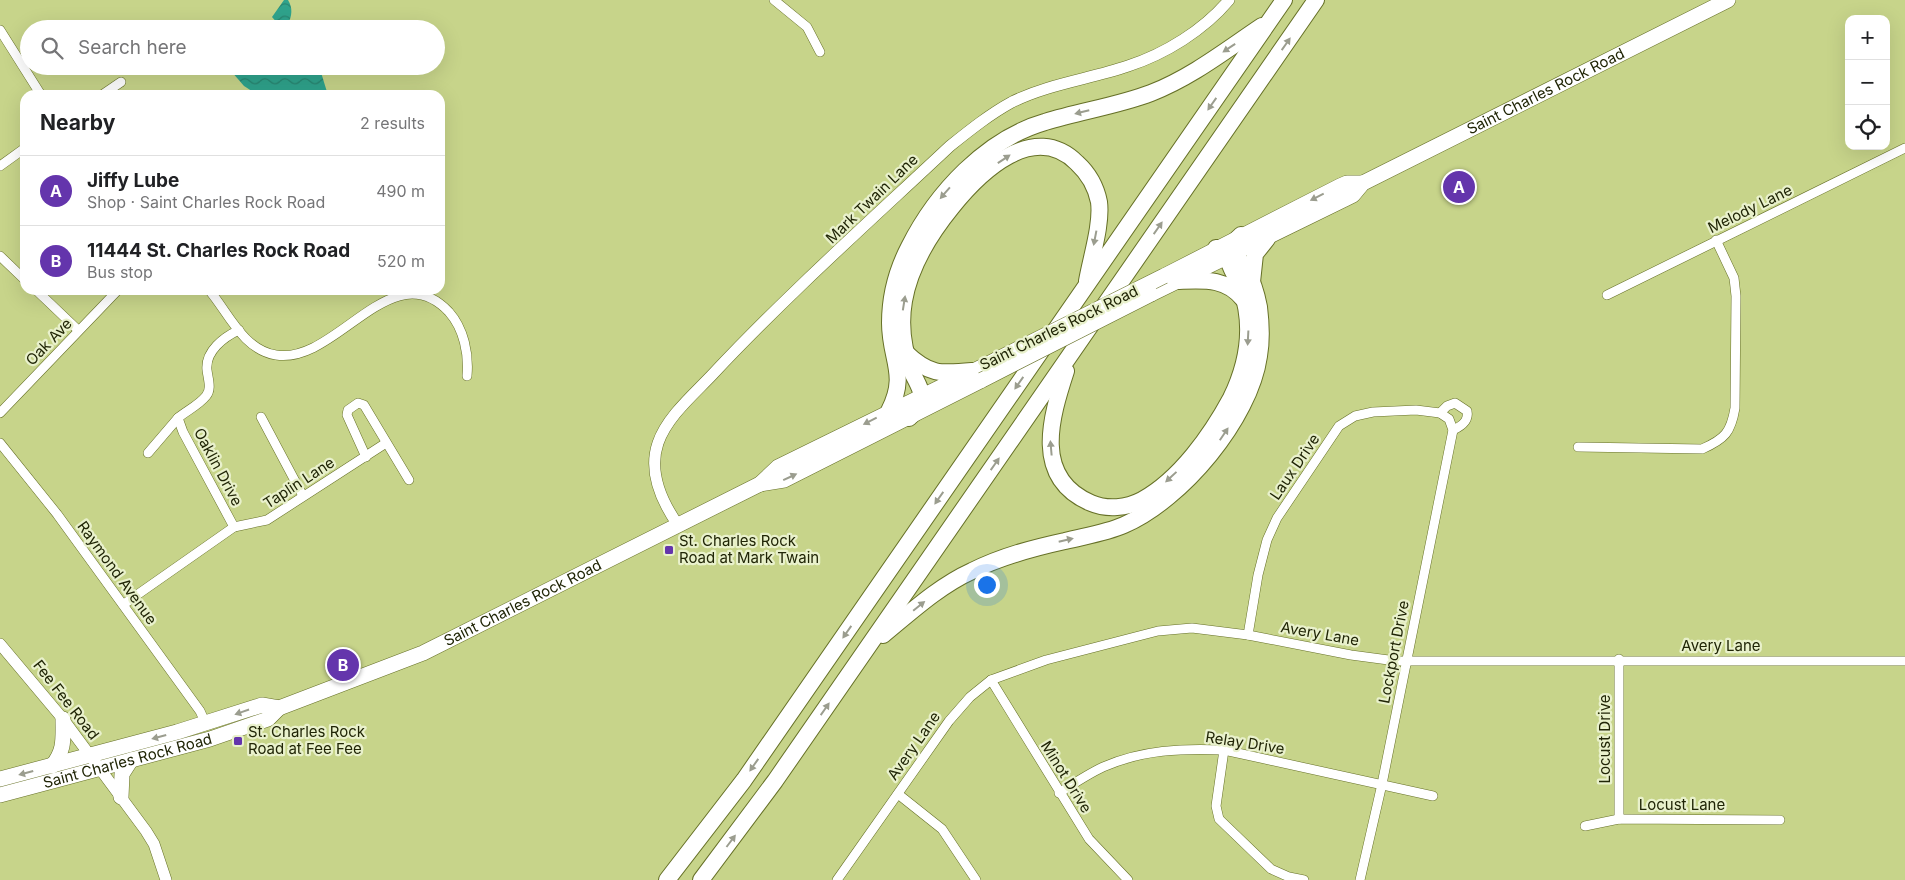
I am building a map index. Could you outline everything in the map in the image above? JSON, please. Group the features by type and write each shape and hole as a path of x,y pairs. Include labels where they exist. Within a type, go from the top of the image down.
{"highway":[{"path":"667,880 744,780 1284,0"},
{"path":"701,880 753,812 868,648 1316,0"},
{"path":"889,411 899,390 898,370 890,324 894,286 900,268 925,220 941,198 979,158 1021,130 1143,95 1178,81 1270,21"},
{"path":"922,401 906,352 902,326 904,300 912,272 936,228 971,185 1010,154 1025,148 1038,146 1055,149 1072,158 1086,170 1095,187 1099,203 1099,219 1086,285"},
{"path":"1227,252 1241,235"},
{"path":"1252,284 1252,261 1258,249 1267,239"},
{"path":"1071,354 1050,427 1051,455 1055,468 1070,490 1081,499 1106,507 1130,505 1154,491 1185,463 1211,430 1230,398 1246,359 1248,330 1245,302 1227,252"},
{"path":"868,648 929,598 970,571 1019,552 1124,526 1143,515 1180,486 1200,466 1231,423 1253,380 1259,357 1261,339 1258,301 1252,284 1227,252"},
{"path":"1172,279 1213,280 1236,291 1245,302"},
{"path":"906,352 916,363 932,372 977,375"},
{"path":"898,370 922,401"},
{"path":"909,418 922,401"}],"main road":[{"name":"Saint Charles Rock Road","path":"977,375 996,360 1227,252 1267,239 1345,200 1353,195 1363,183 1728,0"},
{"name":"Saint Charles Rock Road","path":"1241,235 1347,183 1363,183"},
{"name":"Saint Charles Rock Road","path":"0,795 99,769 260,722 268,719 279,708 375,673 423,653 760,484 778,467 889,411 922,401 1152,294 1172,279"},
{"name":"Saint Charles Rock Road","path":"760,484 784,480 909,418"},
{"name":"Saint Charles Rock Road","path":"0,780 206,724 262,705 279,708"},
{"path":"52,766 59,758 64,744 63,719"},
{"path":"121,797 122,774 131,760"}],"street":[{"path":"774,0 806,27 820,52"},
{"name":"Mark Twain Lane","path":"678,525 658,490 655,466 657,446 674,416 737,348 950,146 986,118 1013,102 1036,93 1130,66 1160,52 1193,33 1229,0"},
{"path":"0,30 20,62"},
{"path":"28,75 38,90"},
{"path":"109,90 121,82"},
{"name":"Melody Lane","path":"1606,295 1905,148"},
{"path":"0,166 20,152"},
{"path":"1578,447 1702,449 1718,442 1725,435 1732,424 1735,408 1736,296 1734,278 1716,240"},
{"path":"0,256 20,275"},
{"path":"41,295 78,330"},
{"name":"Oak Ave","path":"0,413 113,295"},
{"path":"213,295 239,330 256,346 275,356 302,354 322,345 374,306 397,296 426,297 448,311 461,330 468,366 467,376"},
{"name":"Oaklin Drive","path":"234,526 183,432 178,418 206,396 210,380 207,371 208,358 217,345 239,330"},
{"path":"366,457 347,415 352,406 358,403 364,405 409,480"},
{"name":"Lockport Drive","path":"1360,880 1382,784 1453,430 1465,423 1468,416 1467,411 1462,405 1455,403 1447,406 1440,413"},
{"name":"Laux Drive","path":"1248,635 1258,575 1267,540 1277,518 1339,426 1355,416 1373,412 1416,410 1440,413 1449,419 1453,430"},
{"path":"261,417 303,496"},
{"path":"148,453 178,418"},
{"name":"Raymond Avenue","path":"0,443 124,604 200,711 206,724"},
{"name":"Taplin Lane","path":"124,604 234,526 267,520 386,443"},
{"name":"Avery Lane","path":"837,880 949,720 970,697 991,680 1046,660 1158,631 1192,628 1248,635 1351,655 1406,661 1619,659 1905,661"},
{"name":"Fee Fee Road","path":"0,644 63,719 121,797 154,844 166,880"},
{"name":"Locust Drive","path":"1619,659 1619,818"},
{"name":"Minot Drive","path":"991,680 1089,839 1128,880"},
{"name":"Relay Drive","path":"1059,793 1103,767 1149,752 1191,748 1224,750 1433,796"},
{"path":"1224,750 1216,806 1219,819 1271,868 1288,877 1304,880"},
{"path":"898,794 942,828 976,880"},
{"name":"Locust Lane","path":"1585,826 1619,818 1780,820"}],"water":[{"path":"284,0 288,0 291,6 289,20 275,20 272,17"},
{"path":"234,75 322,75 326,90 250,90"}],"place":[{"name":"Jiffy Lube","path":"1459,187"},
{"name":"St. Charles Rock Road at Mark Twain","path":"669,550"},
{"name":"11444 St. Charles Rock Road","path":"343,665"},
{"name":"St. Charles Rock Road at Fee Fee","path":"238,741"}]}
